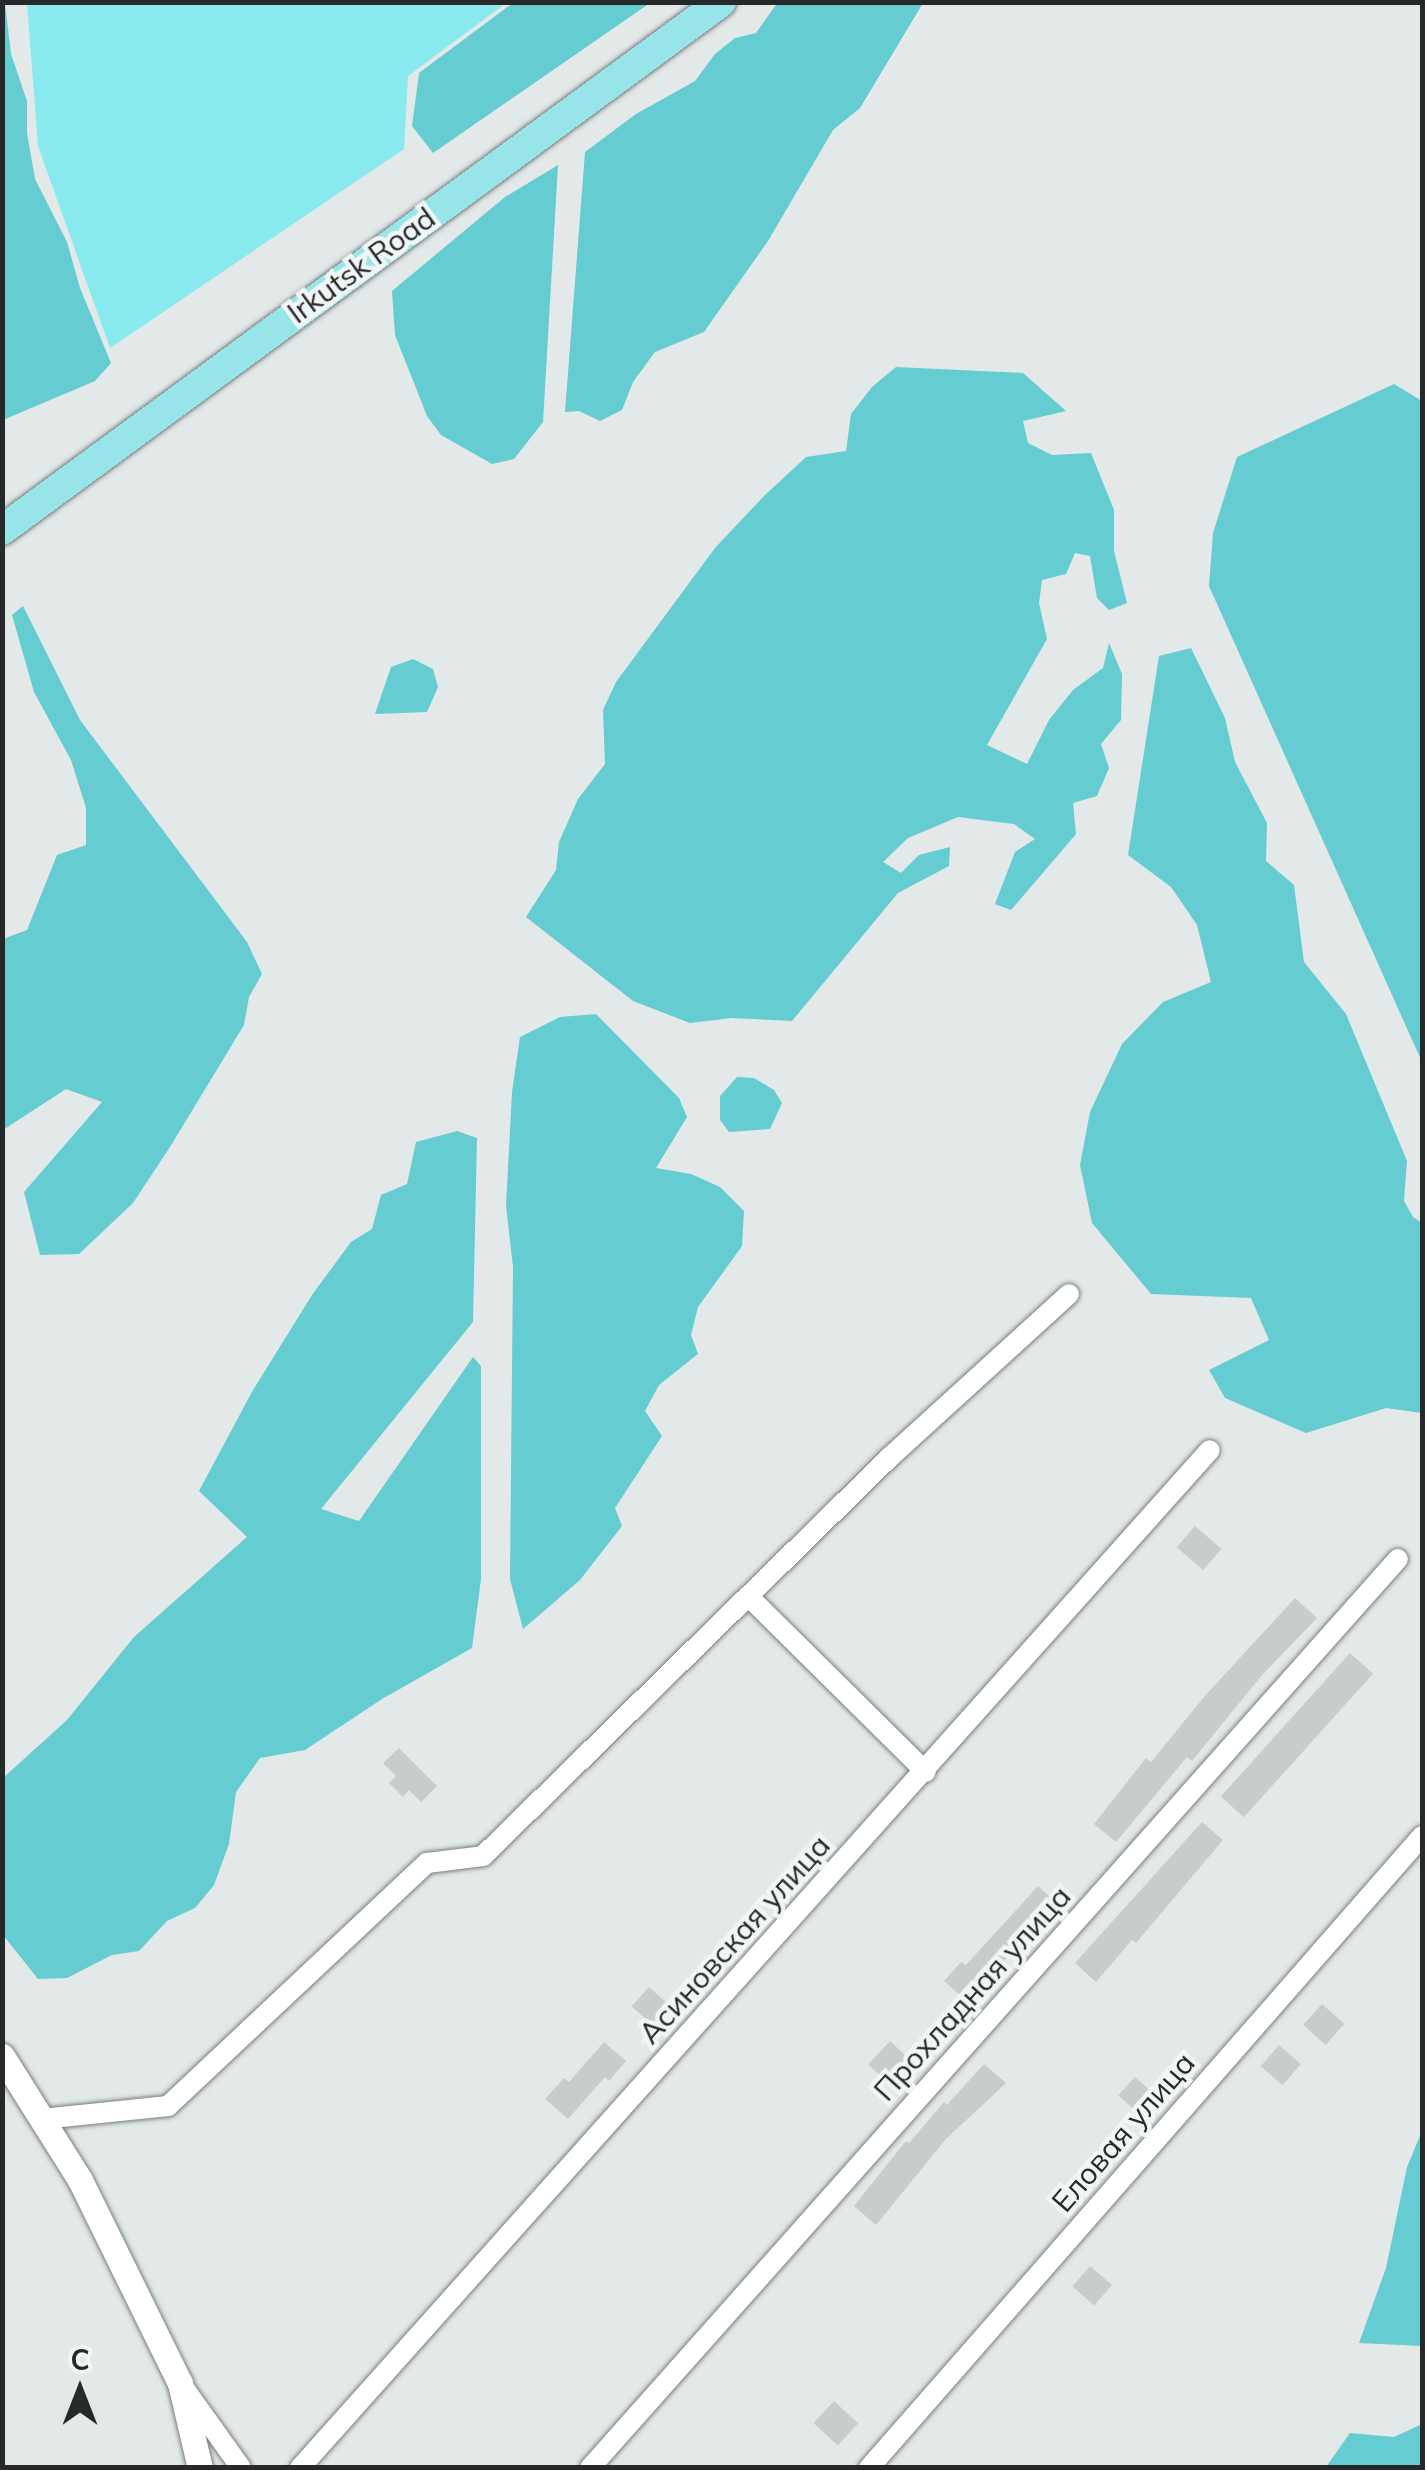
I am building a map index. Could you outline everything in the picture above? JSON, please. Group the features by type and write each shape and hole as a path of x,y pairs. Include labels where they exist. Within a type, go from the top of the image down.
{"main road":[{"name":"Irkutsk Road","path":"2,530 721,2"}],"street":[{"path":"42,2119 168,2106 427,1863 483,1856 890,1458 1068,1294"},
{"name":"Асиновская улица","path":"300,2468 1210,1450"},
{"name":"Прохладная улица","path":"590,2468 1398,1559"},
{"path":"748,1596 926,1772"},
{"name":"Еловая улица","path":"870,2467 1422,1836"},
{"path":"2,2056 80,2180 180,2383 241,2468"},
{"path":"180,2383 200,2468"}],"shaded area":[{"path":"27,2 506,3 408,76 404,149 110,348 38,146"},
{"path":"514,2 650,3 433,153 412,126 419,73"},
{"path":"778,2 923,3 860,108 833,130 768,241 704,332 655,352 633,382 622,410 600,421 579,411 565,412 585,152 636,114 695,81 715,54 735,38 756,33"},
{"path":"5,3 11,54 27,101 27,133 35,179 67,242 80,288 111,363 95,381 3,420"},
{"path":"558,165 543,422 514,459 492,464 441,435 427,416 395,335 392,291 505,197"},
{"path":"896,367 1023,373 1066,411 1023,421 1028,443 1052,455 1091,453 1114,510 1114,551 1127,603 1109,610 1097,598 1090,556 1075,553 1066,574 1042,580 1039,603 1047,639 987,745 1027,764 1049,720 1073,690 1103,668 1109,643 1122,674 1121,720 1101,744 1109,768 1097,796 1073,803 1076,834 1011,910 995,904 1015,852 1035,839 1014,824 958,817 908,838 883,862 901,873 919,855 950,847 949,866 898,893 792,1021 732,1018 690,1023 633,1001 526,917 556,870 559,842 578,799 605,764 603,710 616,682 715,548 764,496 806,457 846,451 851,414 872,387"},
{"path":"1394,384 1422,401 1422,1062 1209,586 1213,533 1237,457"},
{"path":"23,606 80,720 247,942 262,974 249,997 244,1025 170,1147 133,1203 79,1254 40,1255 24,1192 102,1102 66,1089 3,1130 3,939 27,930 57,855 86,845 86,808 71,760 34,692 12,615"},
{"path":"1191,648 1225,718 1235,762 1267,823 1266,861 1294,885 1304,962 1346,1014 1407,1161 1404,1201 1413,1217 1422,1223 1422,1413 1386,1408 1306,1433 1225,1398 1209,1370 1269,1340 1251,1298 1151,1294 1092,1223 1080,1165 1090,1112 1122,1044 1163,1002 1211,982 1197,925 1171,887 1128,855 1159,656"},
{"path":"413,659 433,669 438,687 427,712 375,714 391,667"},
{"path":"596,1014 679,1098 687,1117 656,1168 691,1174 720,1187 744,1211 742,1246 698,1307 691,1335 698,1354 659,1385 645,1411 662,1436 615,1508 622,1526 580,1580 523,1629 510,1579 513,1267 506,1206 512,1092 520,1037 560,1017"},
{"path":"737,1077 754,1078 774,1090 782,1103 770,1129 729,1132 720,1120 720,1096"},
{"path":"457,1131 477,1138 473,1322 321,1509 359,1521 473,1357 481,1366 481,1579 472,1648 382,1699 305,1750 260,1758 236,1792 229,1844 214,1885 195,1908 167,1921 139,1951 112,1955 67,1978 38,1979 3,1935 3,1778 67,1720 134,1637 247,1537 199,1491 253,1390 312,1295 351,1242 372,1229 381,1195 407,1184 416,1142"},
{"path":"1422,2131 1422,2346 1359,2343 1386,2268 1407,2167"},
{"path":"1422,2424 1422,2467 1326,2467 1350,2433 1394,2437"}],"building":[{"path":"1195,1526 1221,1549 1203,1570 1177,1547"},
{"path":"1295,1598 1317,1618 1262,1675 1192,1761 1187,1757 1116,1842 1094,1824 1146,1758 1151,1762 1204,1697"},
{"path":"1350,1653 1373,1674 1244,1817 1221,1796"},
{"path":"399,1748 437,1786 421,1802 409,1790 403,1797 389,1783 396,1776 383,1763"},
{"path":"1202,1822 1223,1840 1136,1943 1132,1940 1096,1982 1075,1963"},
{"path":"1038,1886 1059,1905 965,2000 944,1981 961,1962 966,1965"},
{"path":"649,1987 670,2006 652,2025 632,2006"},
{"path":"1322,2004 1344,2024 1326,2045 1303,2025"},
{"path":"890,2041 915,2064 893,2088 868,2064"},
{"path":"604,2042 626,2061 609,2081 605,2077 568,2119 545,2099 564,2078 569,2082"},
{"path":"1279,2045 1301,2064 1283,2085 1261,2066"},
{"path":"984,2064 1006,2083 946,2139 876,2225 854,2206 906,2141 909,2143"},
{"path":"1135,2077 1156,2096 1139,2114 1118,2096"},
{"path":"1090,2266 1112,2285 1094,2305 1072,2286"},
{"path":"834,2401 858,2424 838,2445 814,2423"}]}
